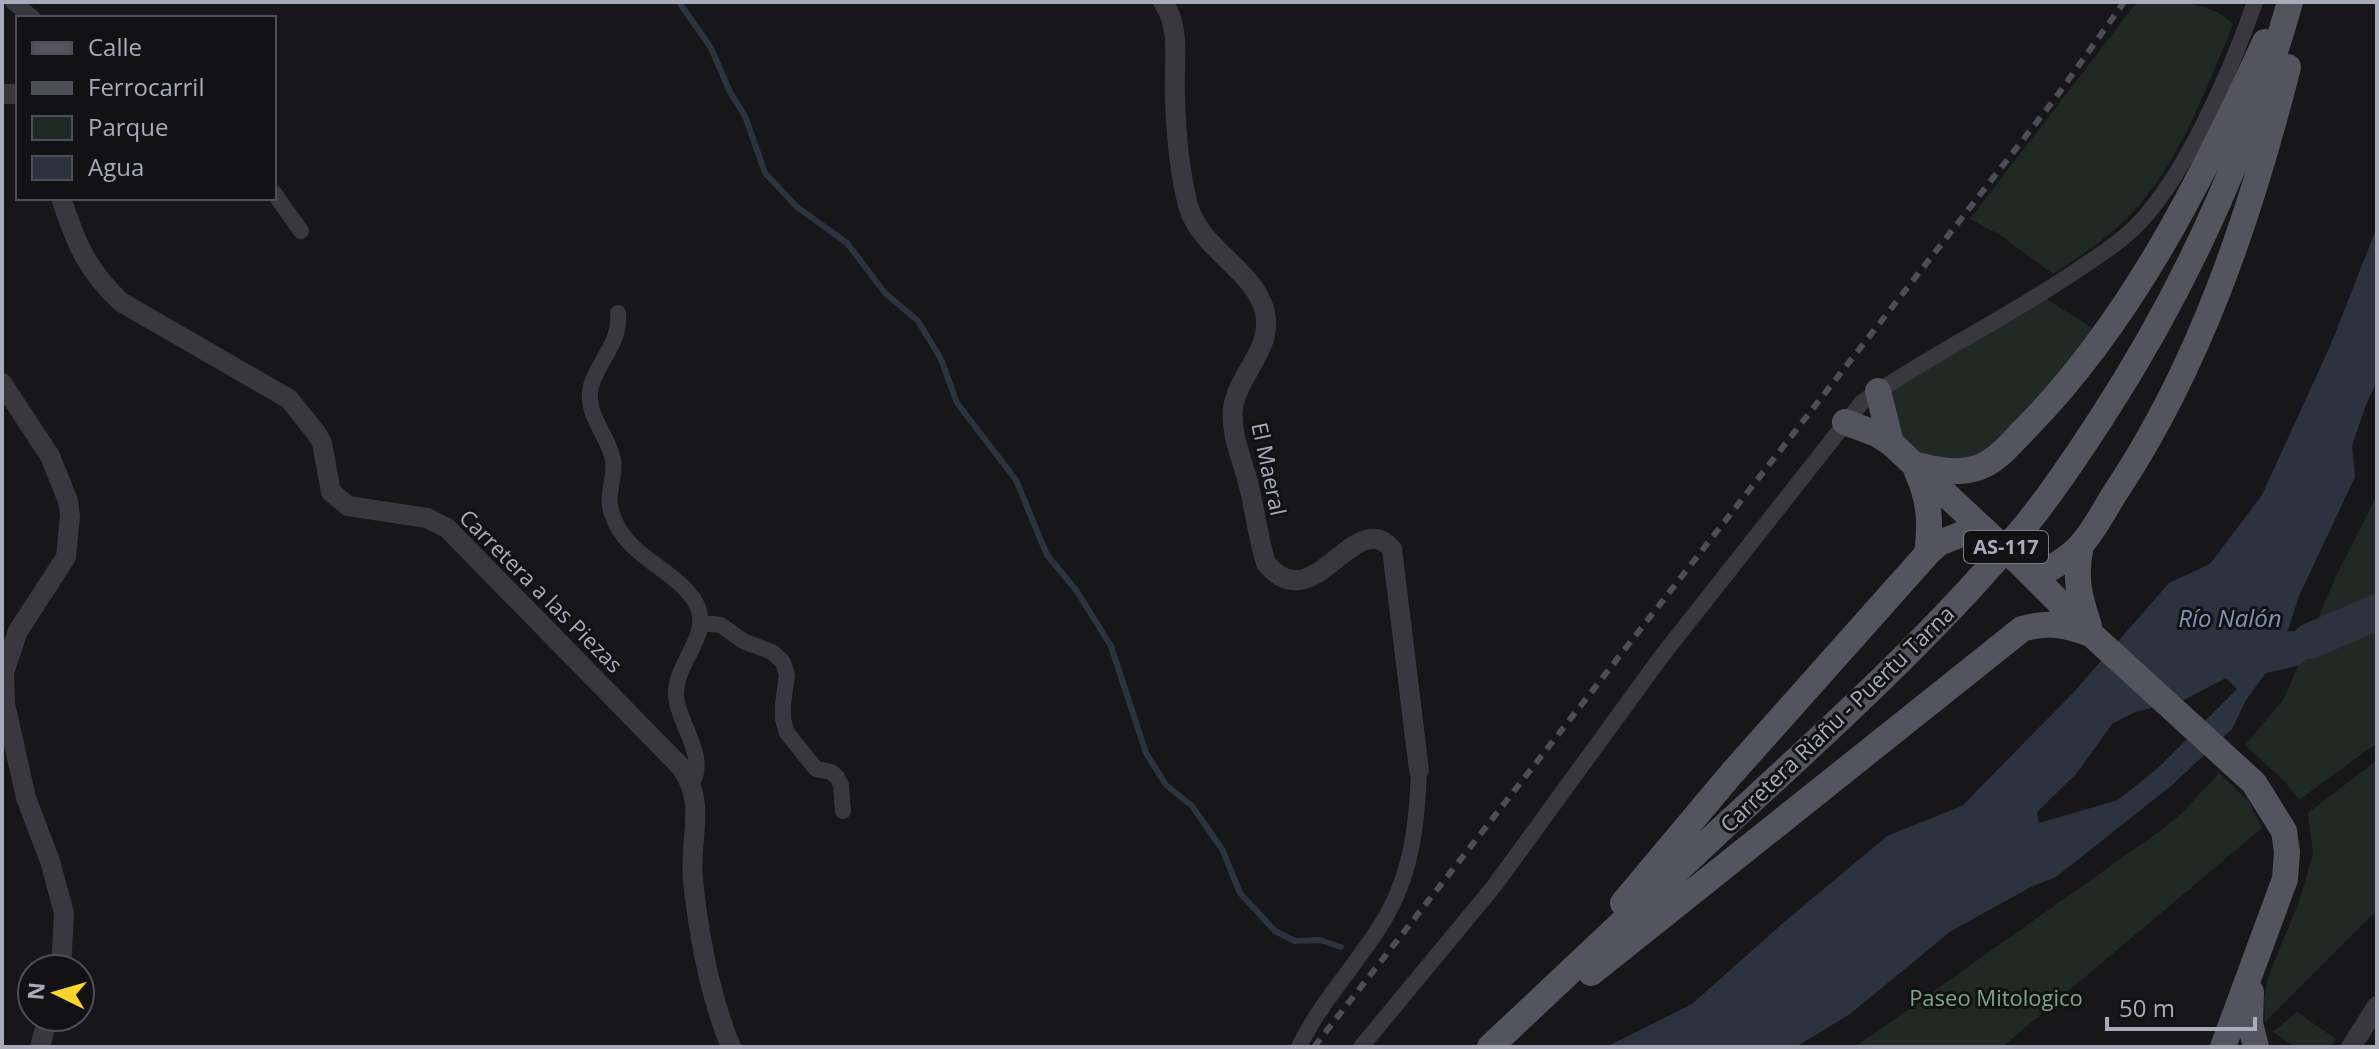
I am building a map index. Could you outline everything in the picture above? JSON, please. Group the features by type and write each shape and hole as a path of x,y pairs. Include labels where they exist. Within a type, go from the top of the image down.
{"main road":[{"path":"1978,525 1968,500 1972,488 2056,398 2103,335 2171,230 2221,137 2265,41 2294,5"},
{"path":"2029,571 2061,562 2081,545 2135,464 2186,367 2229,259 2270,136 2294,5"},
{"name":"Carretera Riañu - Puertu Tarna","path":"1490,1047 1915,649 2027,524 2145,350 2200,245 2242,150 2294,5"},
{"path":"1878,391 1891,443"},
{"path":"1845,422 1891,443 2240,770 2268,802 2284,831 2287,852 2285,879 2223,1047"},
{"path":"1914,464 1936,470 1958,471 1980,467 1998,457"},
{"path":"1914,464 1930,513 1927,554"},
{"path":"1570,973 1610,918 1732,773 1927,554 1939,543 1978,525"},
{"path":"2081,545 2077,563 2078,593 2094,636"},
{"path":"2022,629 2038,591 2029,571"},
{"path":"1518,1021 1596,970 2022,629 2043,623 2065,625 2094,636"},
{"path":"2255,961 2250,1023 2256,1047"}],"street":[{"path":"13,2 30,16"},
{"name":"El Maeral","path":"1163,2 1173,19 1174,94 1180,164 1189,208 1206,240 1248,283 1260,298 1266,314 1261,351 1239,385 1233,411 1236,442 1266,563 1275,574 1287,580 1302,580 1369,537 1385,540 1392,549 1419,770"},
{"path":"1361,1047 1495,885 1661,657 1862,402 2040,295 2119,242 2140,223 2161,197 2214,101 2255,2"},
{"path":"276,196 301,231"},
{"name":"Carretera a las Piezas","path":"63,200 79,251 101,283 121,302 289,399 322,443 327,481 338,500 348,506 427,518 447,528 681,767 692,783"},
{"path":"618,313 617,334 591,387 590,401 614,463 609,490 611,512 630,544 689,593 702,623 699,635 680,668 678,706 695,754 697,774 692,783 696,797 693,878 708,980 731,1047"},
{"path":"2,383 50,456 68,501 70,516 66,557 18,631 4,672 5,704 26,798 50,861 64,913 62,953"},
{"path":"702,623 721,625 743,641 779,656 787,675 783,704 787,733 816,769 831,772 837,777 841,785 843,811"},
{"path":"1299,1047 1311,1020 1387,916 1399,890 1415,837 1419,770"},
{"path":"2351,1047 2377,1006"}],"green space":[{"path":"2137,2 2191,4 2214,11 2233,25 2193,119 2155,185 2109,234 2053,274 2000,235 1970,219"},
{"path":"2040,295 2103,335 1998,457 1914,464 1878,391"},
{"path":"2377,495 2377,600 2313,630 2336,576"},
{"path":"2377,618 2377,743 2299,800 2284,781 2245,745 2283,700 2306,649"},
{"path":"2377,760 2377,910 2265,1022 2268,977 2300,899 2313,853 2308,813"},
{"name":"Paseo Mitologico","path":"2219,773 2249,801 2262,828 2002,1047 1855,1047 2164,828"},
{"path":"2297,1012 2336,1039 2330,1047 2296,1047 2273,1032"}],"water":[{"name":"Río Nalón","path":"2377,227 2377,380 2352,446 2355,477 2299,596 2281,652 2246,700 2232,729 2171,786 2056,877 2031,887 1951,931 1850,1014 1796,1047 1606,1047 1692,1004 1887,836 1962,806 2073,693 2169,583 2210,564 2262,495 2331,344","holes":["2226,678 2237,689 2158,768 2118,800 2039,823 2037,812 2077,773 2112,724 2135,712 2184,700"]}],"waterway":[{"path":"679,2 711,48 730,92 745,116 765,173 797,207 847,243 885,293 918,321 941,359 957,403 1016,480 1047,555 1076,590 1111,646 1146,753 1166,785 1192,806 1222,849 1240,893 1275,931 1295,941 1320,940 1341,947"},
{"path":"2310,641 2377,612"},
{"path":"2234,654 2255,657 2291,649"}],"railway":[{"path":"1314,1047 2054,100 2124,2"}]}
